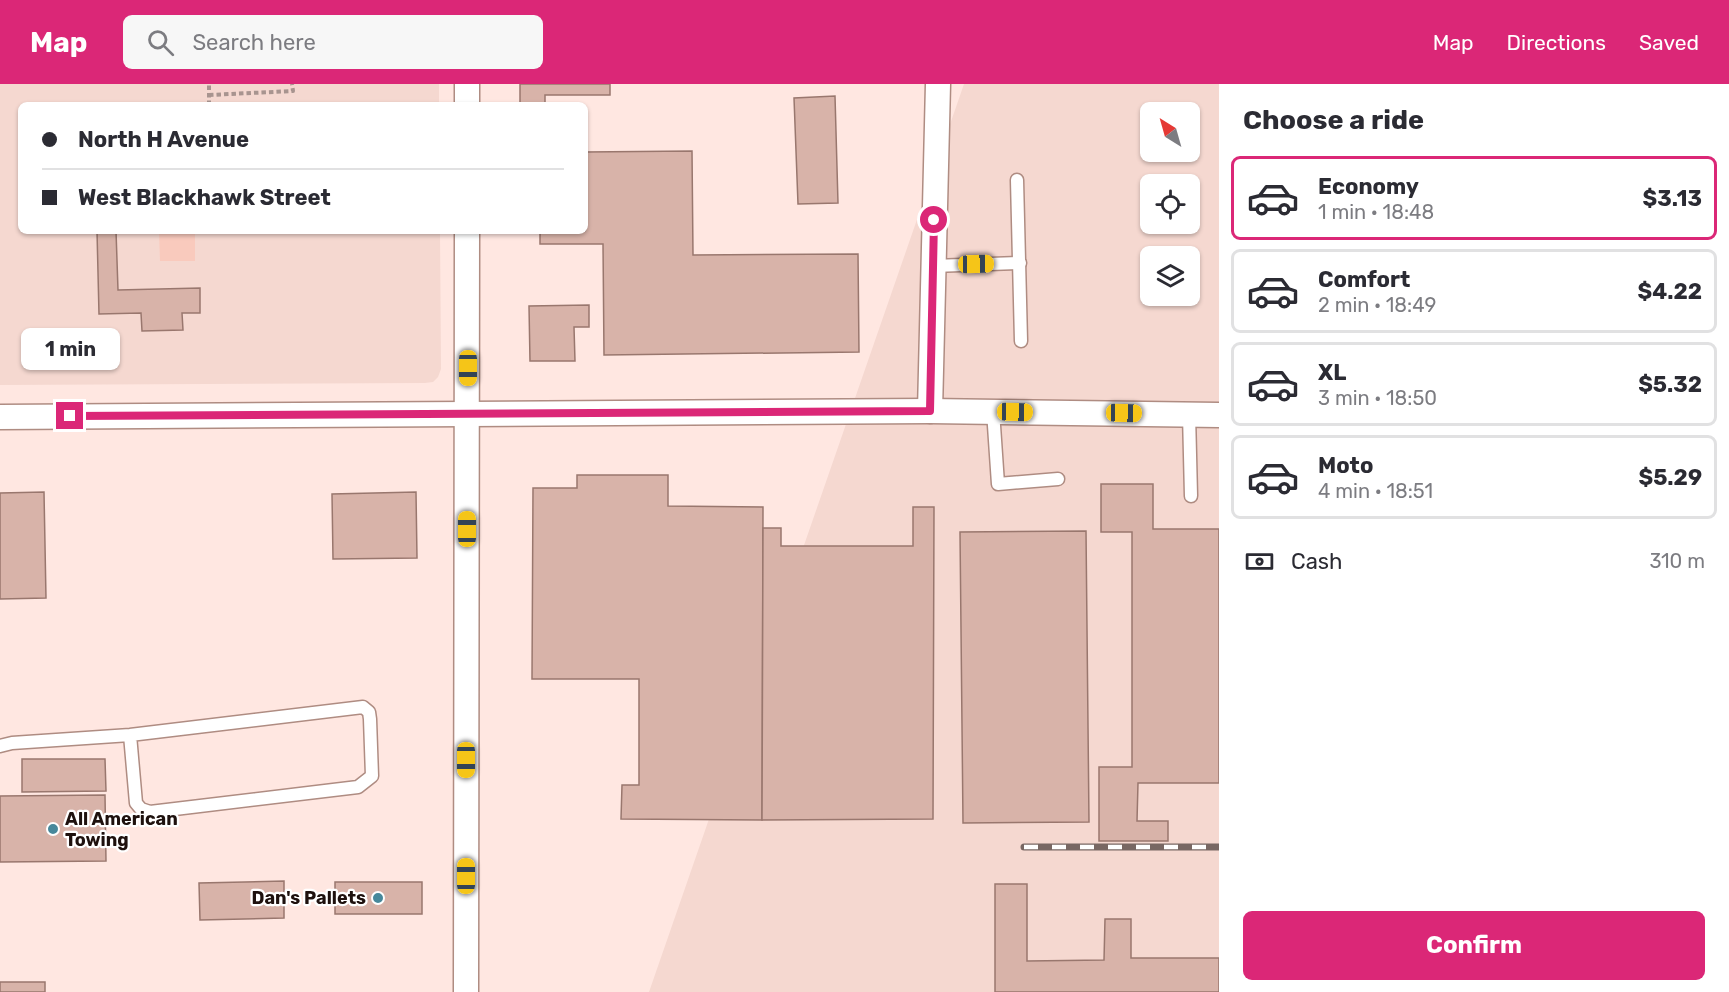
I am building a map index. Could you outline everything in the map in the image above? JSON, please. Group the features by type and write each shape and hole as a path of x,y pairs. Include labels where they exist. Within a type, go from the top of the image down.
{"street":[{"path":"467,84 467,102"},
{"path":"930,411 938,84"},
{"path":"466,992 467,234"},
{"path":"0,417 930,411 1219,415"}],"lane":[{"path":"1017,180 1021,341"},
{"path":"933,266 1020,264"},
{"path":"993,411 998,484 1058,479"},
{"path":"1190,414 1191,496"},
{"path":"0,746 12,743 130,735 363,707 369,712 370,719 372,776 358,787 150,812 136,803 130,735"}],"path":[{"path":"209,84 209,102"},
{"path":"209,95 293,91 292,84"}],"shaded area":[{"path":"0,84 439,84 439,102 18,102 18,234 440,234 441,369 433,382 0,385"},
{"path":"964,84 1219,84 1219,992 649,992"},
{"path":"159,234 195,234 195,261 160,261"}],"building":[{"path":"520,84 610,84 610,95 545,95 545,102 520,102"},
{"path":"835,96 838,203 798,204 794,98"},
{"path":"692,151 693,255 858,254 859,352 604,355 603,244 540,244 540,234 588,234 588,152"},
{"path":"97,234 116,234 118,290 200,288 200,313 182,313 183,330 142,331 141,313 99,314"},
{"path":"589,305 589,327 574,327 575,361 530,361 529,306"},
{"path":"577,475 668,475 668,506 763,507 762,820 621,819 622,785 639,785 639,679 532,679 533,488 577,488"},
{"path":"1101,484 1153,484 1153,529 1219,529 1219,783 1138,783 1137,821 1168,821 1168,841 1099,841 1099,767 1132,767 1132,532 1101,532"},
{"path":"44,492 46,598 0,599 0,493"},
{"path":"416,492 417,558 333,559 332,494"},
{"path":"913,507 934,507 933,819 762,820 763,528 781,528 781,546 913,546"},
{"path":"1086,531 1089,822 963,823 960,532"},
{"path":"22,759 105,759 106,791 22,792"},
{"name":"All American Towing","path":"105,795 106,861 0,862 0,796"},
{"path":"284,881 284,918 200,920 199,883"},
{"name":"Dan's Pallets","path":"335,882 422,882 422,914 335,914"},
{"path":"995,884 1027,884 1027,961 1104,960 1105,919 1131,919 1131,958 1219,958 1219,992 995,992"},
{"path":"0,982 45,982 45,992 0,992"}],"railway":[{"path":"1024,847 1219,847"}],"place":[{"name":"All American Towing","path":"53,829"},
{"name":"Dan's Pallets","path":"378,898"}],"route":[{"path":"70,416 930,411 934,220"}]}
